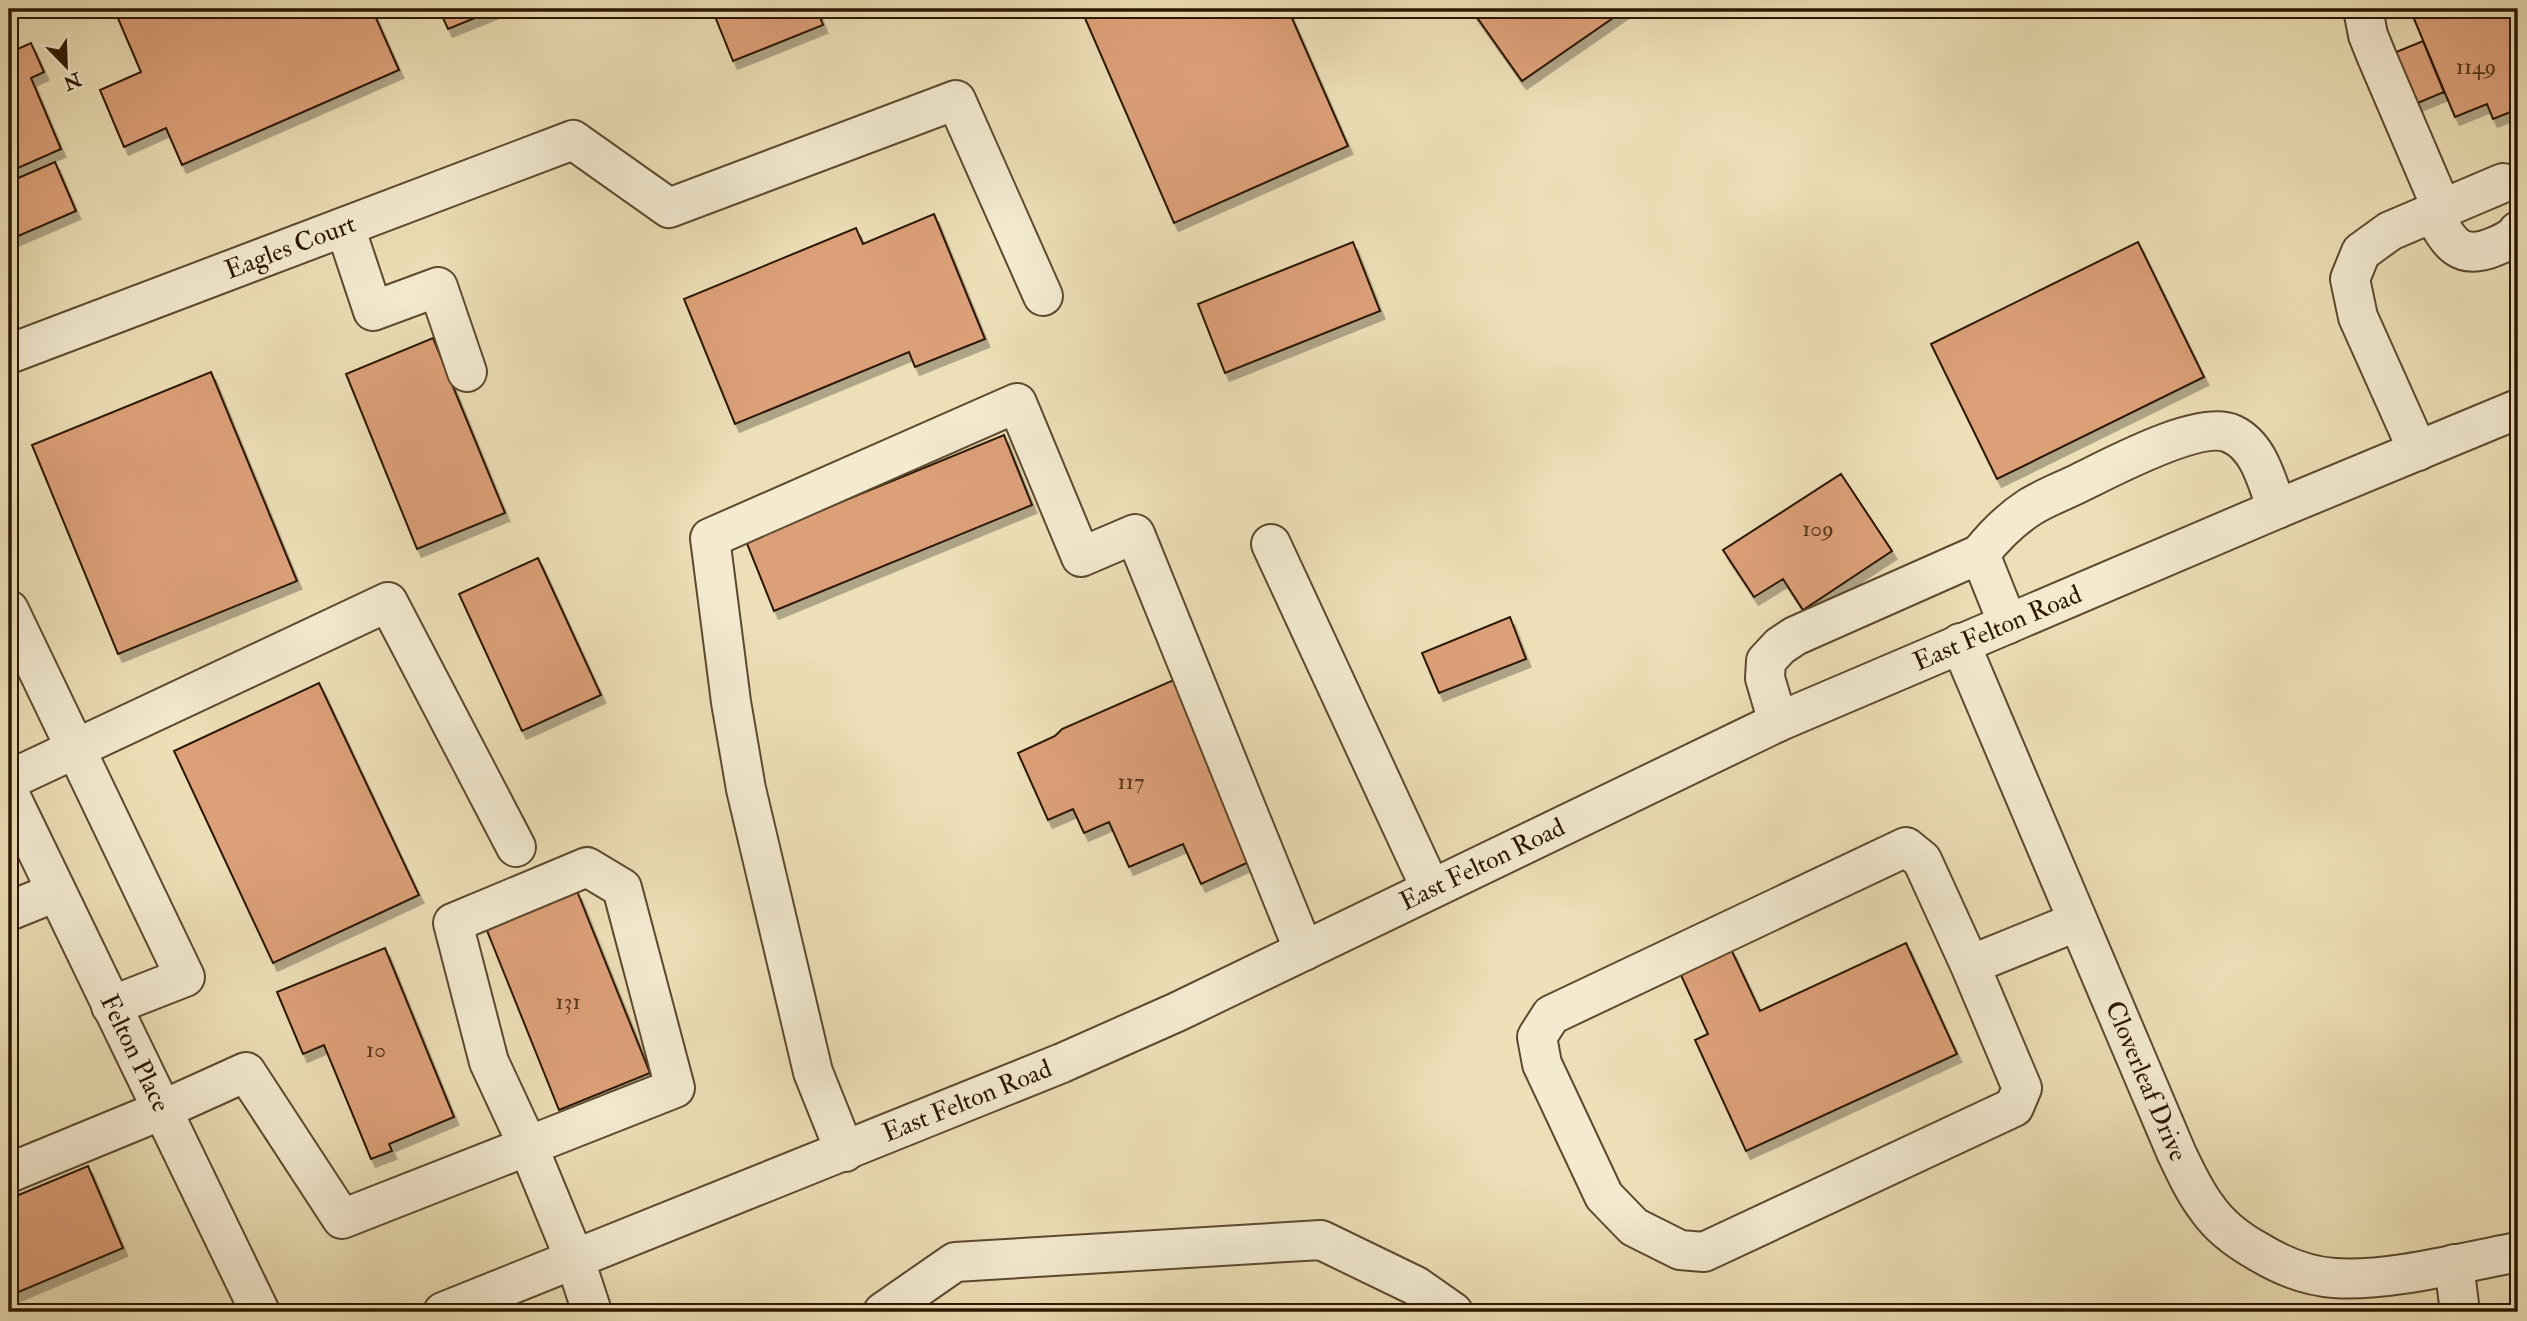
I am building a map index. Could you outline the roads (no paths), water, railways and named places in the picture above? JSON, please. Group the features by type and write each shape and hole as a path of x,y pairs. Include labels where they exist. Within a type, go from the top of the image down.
{"street":[{"path":"2363,9 2368,34 2449,240 2458,249 2467,252 2487,250 2506,242 2518,231"},
{"name":"Eagles Court","path":"9,354 573,140 669,208 956,100 1043,296"},
{"path":"2418,451 2358,317 2350,279 2361,252 2390,231 2438,211 2510,188"},
{"path":"345,227 373,311 438,287 467,372"},
{"path":"845,1152 813,1072 746,789 731,702 710,538 1017,403 1081,557 1135,534 1304,951"},
{"name":"East Felton Road","path":"443,1312 1062,1063 1177,1012 1778,722 2277,509 2518,410"},
{"path":"1778,722 1765,678 1766,661 1780,646 1795,636 1980,554 2000,529 2032,506 2157,446 2215,430 2230,432 2245,441 2257,456 2277,509"},
{"path":"1271,544 1431,889"},
{"path":"1980,554 2008,624"},
{"path":"9,780 388,602 516,847"},
{"path":"9,610 185,976 111,1006"},
{"name":"Cloverleaf Drive","path":"1960,643 2176,1152 2196,1191 2219,1223 2270,1259 2291,1269 2334,1278 2361,1278 2518,1252"},
{"name":"Felton Place","path":"9,793 260,1312"},
{"path":"1906,847 1922,860 1970,965 2022,1088 2014,1107 1704,1252 1680,1250 1634,1227 1604,1196 1542,1064 1537,1037 1551,1015 1906,847"},
{"path":"9,1173 246,1072 342,1219 528,1146 675,1088 622,888 587,867 453,923 489,1062 528,1146 575,1260 592,1312"},
{"path":"9,911 56,892"},
{"path":"1970,965 2077,922"},
{"path":"883,1312 955,1262 1321,1240 1416,1286 1453,1312"},
{"path":"2454,1264 2460,1312"}]}
